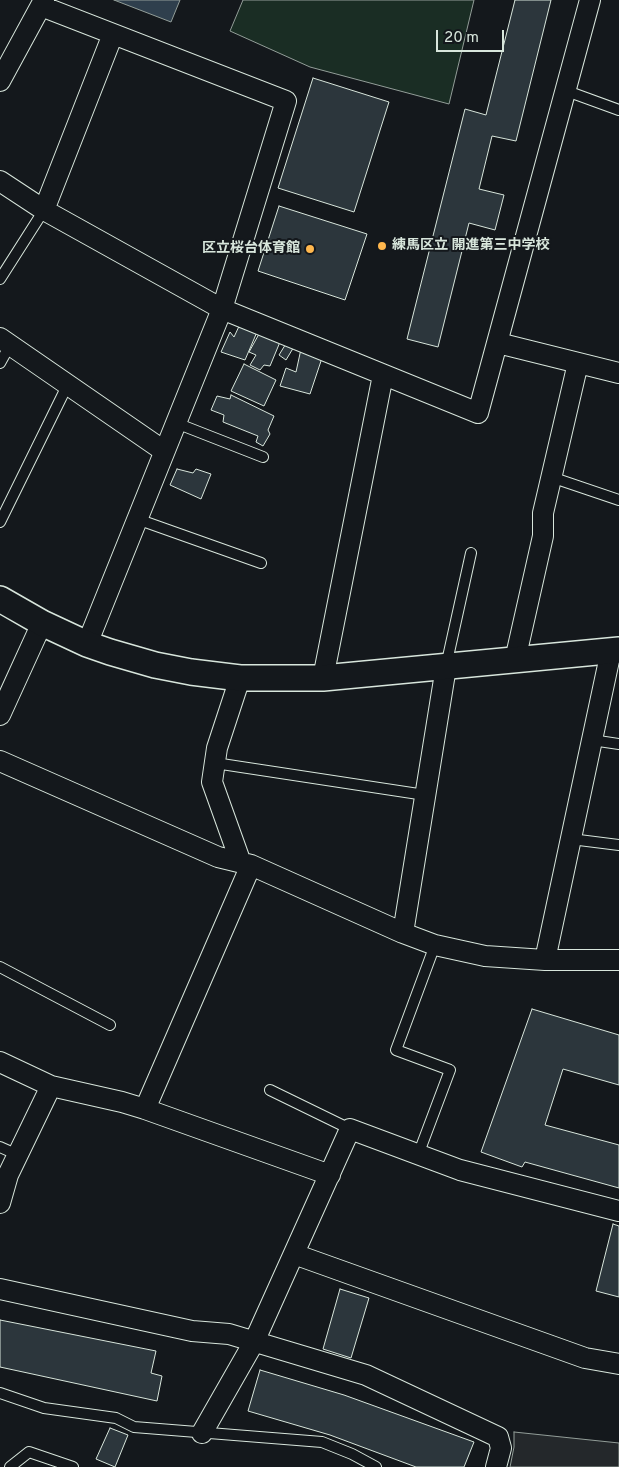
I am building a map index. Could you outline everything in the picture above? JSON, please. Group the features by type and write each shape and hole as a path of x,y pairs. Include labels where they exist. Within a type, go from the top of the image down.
{"street":[{"path":"0,181 44,210 222,310 478,413 564,90 590,0"},
{"path":"0,81 42,3 113,34 286,100 222,310 87,644"},
{"path":"44,210 113,34"},
{"path":"5,341 164,451"},
{"path":"498,343 619,373"},
{"path":"515,660 543,536 543,513 578,363"},
{"path":"323,678 384,375"},
{"path":"0,599 42,623 87,644 155,665 240,678 323,678 615,650 592,740 545,960"},
{"path":"0,715 42,623"},
{"path":"403,932 446,667"},
{"path":"145,1109 246,864 212,782 217,748 240,678"},
{"path":"0,761 218,857 246,864 435,945 485,956 545,960 619,960"},
{"path":"0,1062 51,1086 145,1109 330,1174"},
{"path":"0,1203 8,1175 9,1151 51,1086"},
{"path":"202,1433 254,1342 350,1129 460,1170 619,1211"},
{"path":"294,1254 585,1358 619,1364"},
{"path":"0,1289 192,1331 229,1334 366,1375 498,1437 501,1448 496,1467"}],"lane":[{"path":"564,90 619,110"},
{"path":"0,279 44,210"},
{"path":"0,363 5,341"},
{"path":"0,522 68,384"},
{"path":"176,423 263,457"},
{"path":"551,477 619,500"},
{"path":"137,519 261,563"},
{"path":"446,667 471,553"},
{"path":"592,740 619,744"},
{"path":"215,764 425,795"},
{"path":"571,839 619,845"},
{"path":"418,1155 450,1070 396,1050 435,945"},
{"path":"0,967 110,1025"},
{"path":"270,1090 350,1129"},
{"path":"0,1393 44,1408 116,1418 134,1426 322,1442 352,1454 376,1467"},
{"path":"10,1467 29,1452 73,1467"}],"green space":[{"path":"243,0 474,0 449,104 310,67 230,31"}],"shaded area":[{"path":"514,1432 619,1443 619,1467 510,1467 514,1447"}],"water":[{"path":"114,0 180,0 171,22"}],"building":[{"path":"515,0 551,0 516,141 492,136 479,189 504,195 495,230 469,223 438,347 407,339 465,109 486,115"},
{"path":"313,78 389,102 354,212 278,188"},
{"path":"279,206 367,234 345,300 258,271"},
{"path":"241,322 257,332 245,360 221,352 230,332 234,337"},
{"path":"259,334 280,342 270,366 264,365 260,370 250,365 256,355 249,352"},
{"path":"287,342 295,345 286,360 279,355"},
{"path":"301,349 323,355 310,394 280,386 286,368 296,372"},
{"path":"244,364 276,380 264,406 231,391"},
{"path":"231,395 274,416 268,430 270,434 263,446 256,442 258,436 223,422 224,415 211,410 217,396 230,399"},
{"path":"177,469 193,473 196,469 211,474 201,499 170,485"},
{"path":"532,1009 619,1035 619,1085 563,1069 545,1125 619,1145 619,1188 525,1162 522,1167 481,1152"},
{"path":"613,1224 619,1226 619,1297 596,1291"},
{"path":"340,1289 369,1298 351,1358 323,1349"},
{"path":"0,1320 156,1351 151,1373 162,1376 157,1401 0,1367"},
{"path":"260,1370 344,1395 474,1442 464,1467 416,1467 330,1435 248,1411"},
{"path":"110,1428 128,1435 115,1467 96,1459"}],"place":[{"name":"練馬区立 開進第三中学校","path":"382,246"},
{"name":"区立桜台体育館","path":"310,249"}]}
